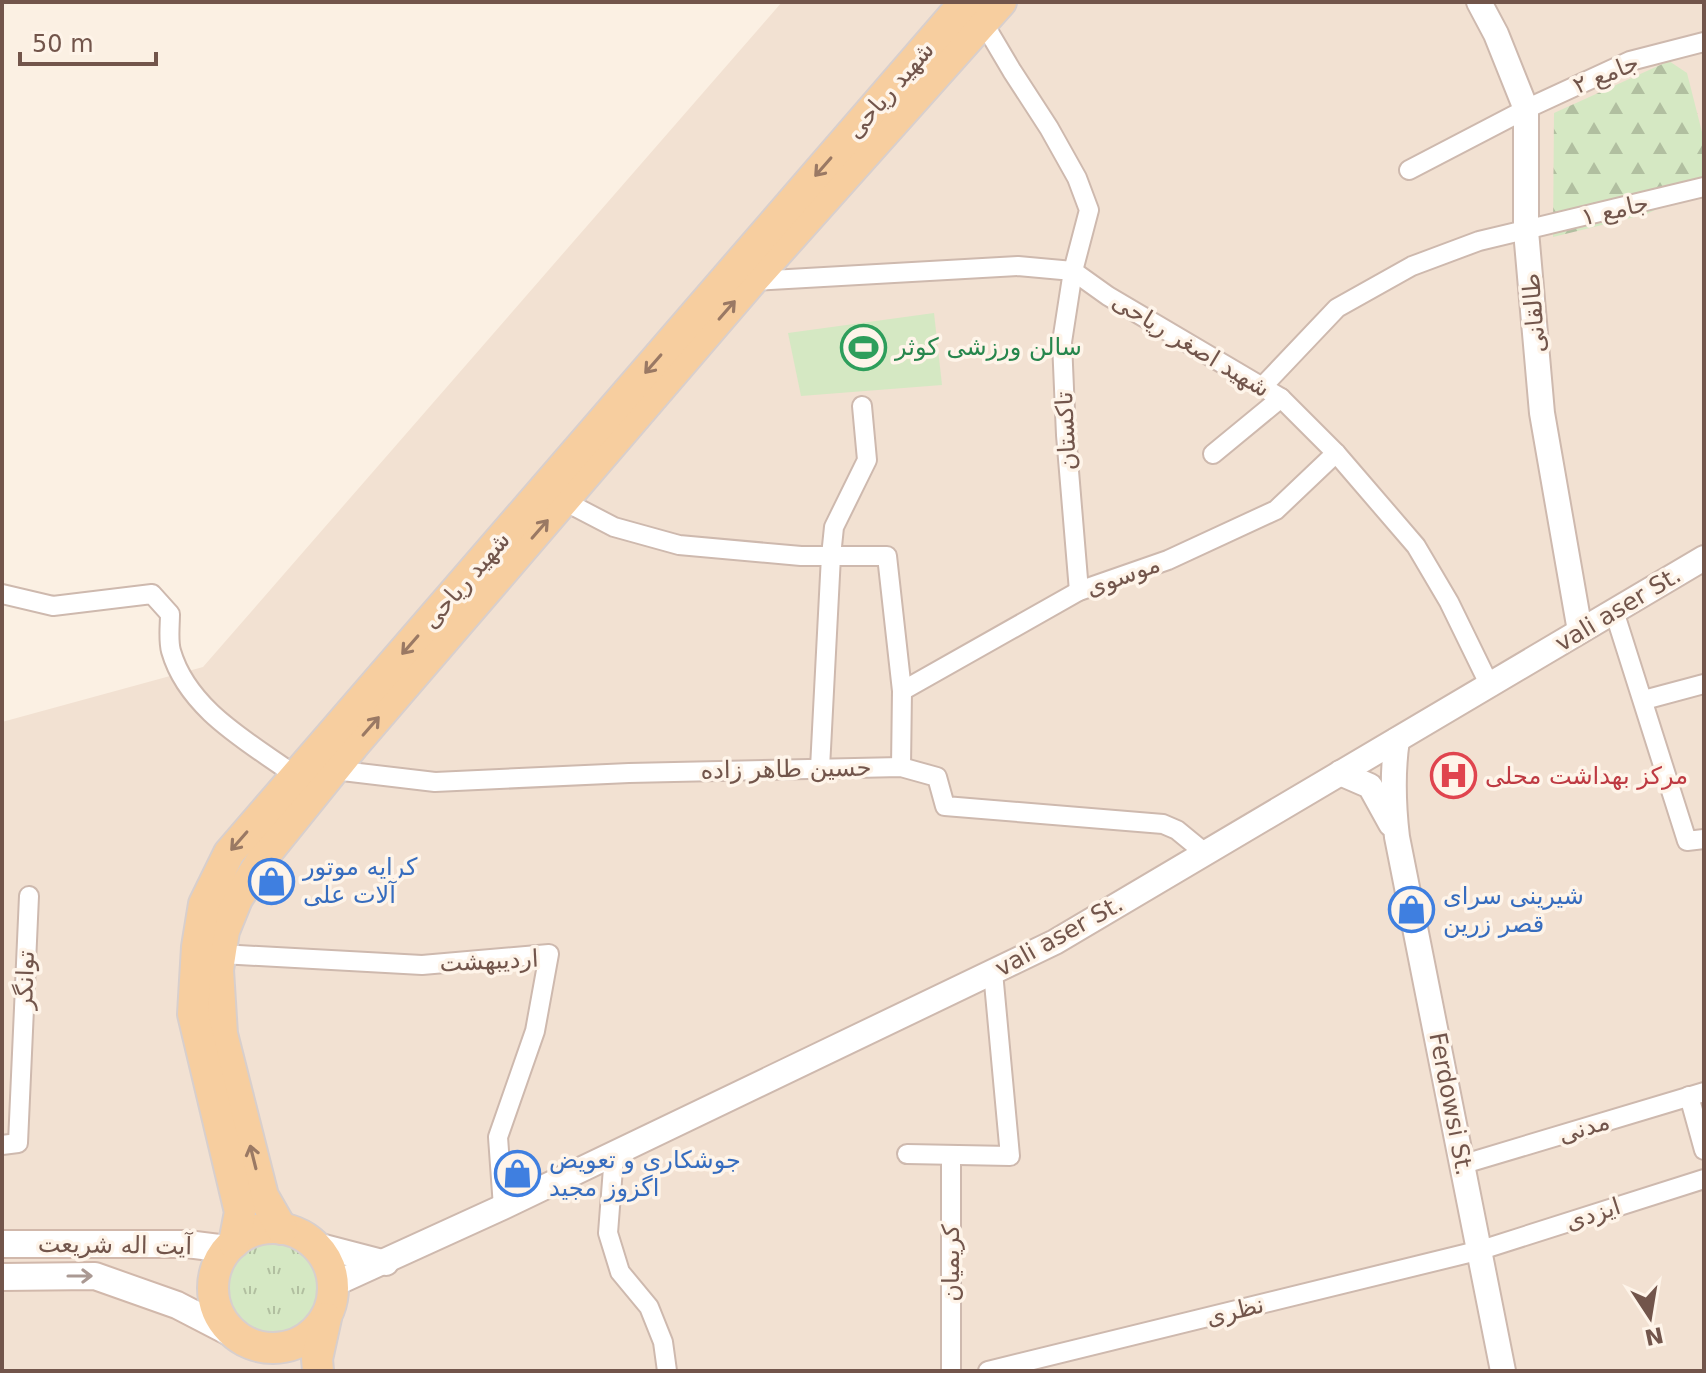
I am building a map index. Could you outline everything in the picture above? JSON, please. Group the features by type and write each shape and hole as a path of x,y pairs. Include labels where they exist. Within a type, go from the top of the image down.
{"main road":[{"name":"شهید ریاحی","path":"282,1229 263,1196 222,1034 218,970 224,931 237,899 265,855 334,770 983,9"},
{"name":"شهید ریاحی","path":"231,1246 240,1212 193,1014 197,947 204,904 229,853 983,9"},
{"path":"267,1371 221,1319 214,1302 213,1283 217,1265 231,1246 249,1234 265,1229 282,1229 299,1234 313,1244 325,1259 330,1300 317,1359 318,1371"},
{"name":"آیت اله شریعت","path":"2,1244 231,1246"},
{"name":"آیت اله شریعت","path":"2,1277 95,1276 177,1305 241,1338"},
{"path":"241,1338 267,1348 285,1347 303,1341 317,1329 330,1300"}],"street":[{"name":"طالقانی","path":"1479,2 1496,34 1526,109 1526,231 1542,413 1580,631"},
{"name":"تاکستان","path":"983,9 1012,71 1077,178 1089,210 1073,271 1062,342 1079,591"},
{"name":"جامع ۲","path":"1409,170 1526,109 1630,61 1696,45"},
{"name":"جامع ۱","path":"1262,387 1337,308 1412,266 1479,241 1704,187"},
{"path":"752,281 1018,266 1073,271"},
{"name":"شهید اصغر ریاحی","path":"1073,271 1108,296 1281,398 1336,453 1416,546 1449,602 1489,684"},
{"path":"1213,454 1281,398"},
{"path":"820,768 834,527 867,460 862,406"},
{"name":"موسوی","path":"902,691 1079,591 1168,560 1276,510 1336,453"},
{"path":"564,501 614,527 679,545 801,556 887,556 902,691 901,767"},
{"name":"vali aser St.","path":"330,1300 386,1263 1055,942 1704,558"},
{"path":"2,594 53,606 152,594 170,614 171,650 191,694 223,723 296,776"},
{"path":"1614,611 1687,841 1704,839"},
{"path":"1644,700 1704,684"},
{"name":"Ferdowsi St.","path":"1397,740 1392,769 1397,837 1503,1371"},
{"name":"حسین طاهر زاده","path":"334,770 435,782 901,767 937,777 945,806 1163,824 1177,830 1205,853"},
{"name":"Ferdowsi St.","path":"1340,773 1370,786 1397,837"},
{"name":"توانگر","path":"2,1145 18,1143 29,896"},
{"name":"اردیبهشت","path":"221,954 422,965 549,954 535,1031 498,1137 503,1207"},
{"path":"907,1154 1010,1156 993,972"},
{"path":"1696,1094 1704,1150"},
{"name":"مدنی","path":"1464,1164 1696,1094"},
{"path":"614,1155 608,1233 620,1272 649,1307 663,1342 667,1371"},
{"name":"کریمیان","path":"951,1156 951,1371"},
{"name":"ایزدی","path":"1481,1250 1704,1179"},
{"path":"313,1244 386,1263"},
{"name":"نظری","path":"988,1371 1481,1250"}],"shaded area":[{"path":"782,2 1704,2 1704,1371 2,1371 2,722 203,667"}],"green space":[{"path":"1669,61 1687,73 1704,140 1704,185 1647,214 1553,237 1554,113"},
{"name":"سالن ورزشی کوثر","path":"934,313 942,385 801,396 788,333"},
{"path":"273,1241 292,1245 307,1256 318,1271 322,1290 318,1309 307,1324 292,1335 273,1339 254,1335 239,1324 228,1309 224,1290 228,1271 239,1256 254,1245"}],"place":[{"name":"سالن ورزشی کوثر","path":"864,347"},
{"name":"مرکز بهداشت محلی","path":"1454,776"},
{"name":"کرایه موتور آلات علی","path":"272,881"},
{"name":"شیرینی سرای قصر زرین","path":"1412,910"},
{"name":"جوشکاری و تعویض اگزوز مجید","path":"518,1174"}]}
